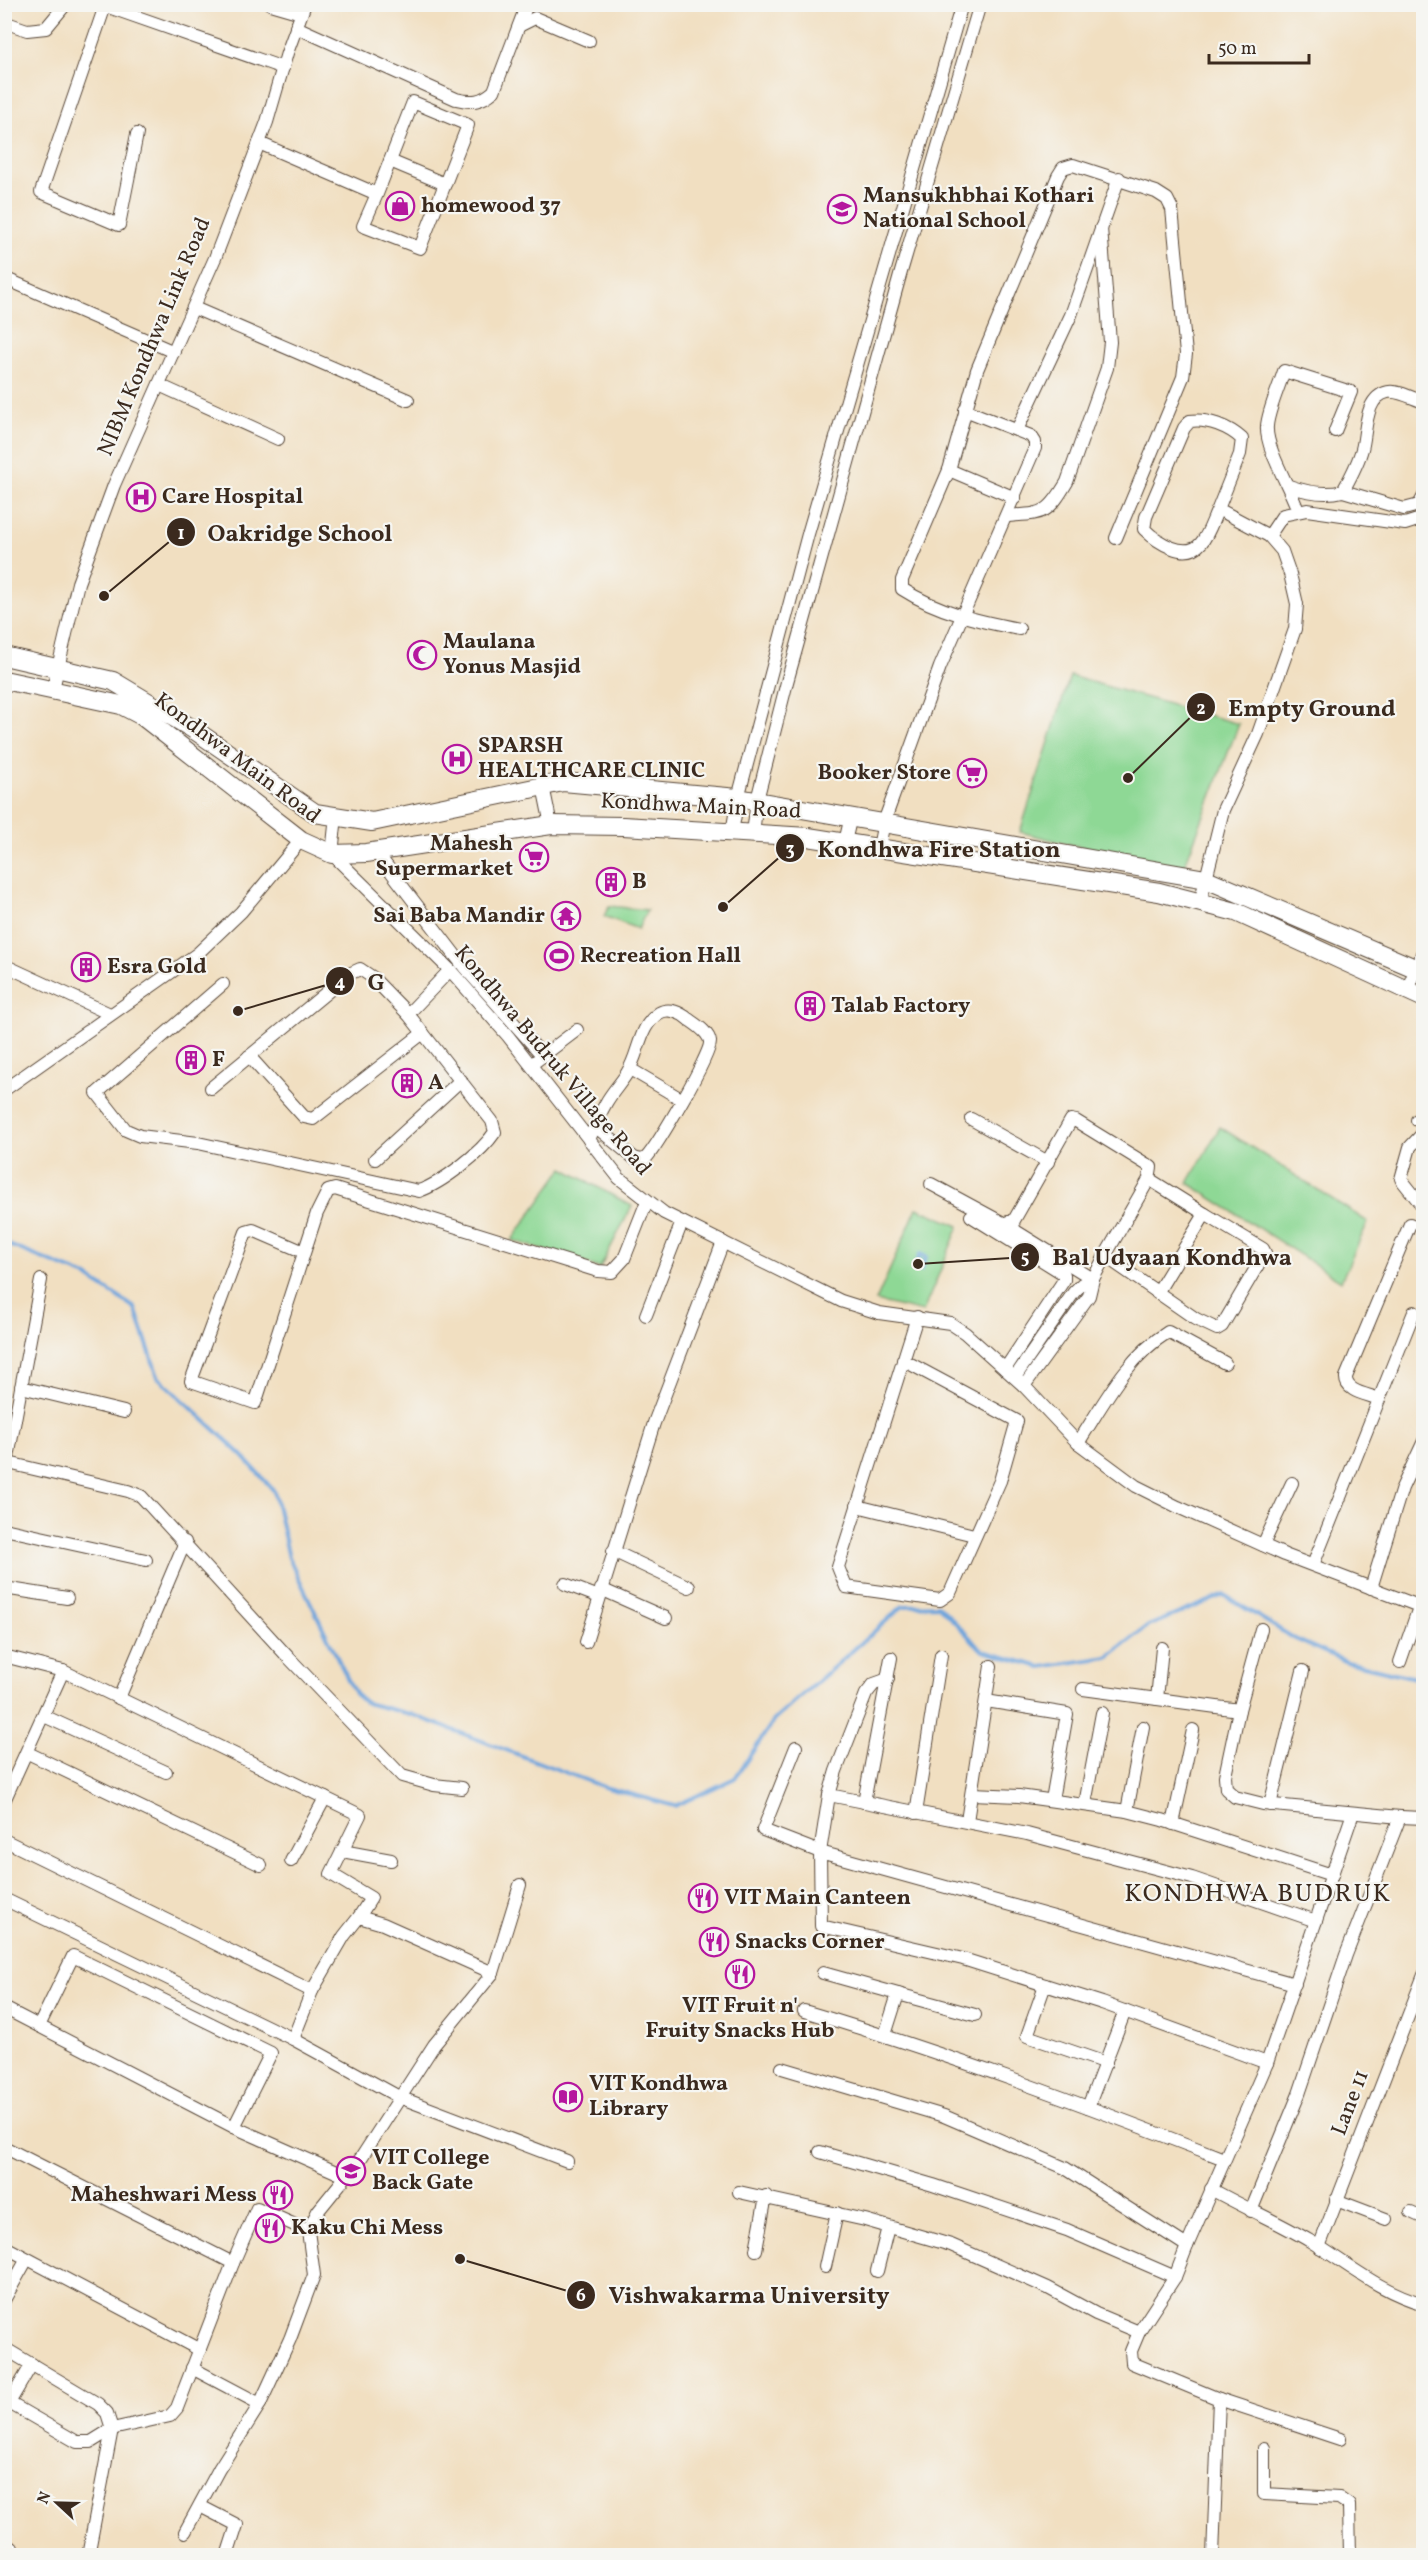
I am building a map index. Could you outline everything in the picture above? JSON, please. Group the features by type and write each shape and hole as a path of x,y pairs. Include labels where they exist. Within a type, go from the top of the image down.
{"main road":[{"name":"Kondhwa Main Road","path":"4,656 113,681 193,729 315,813 372,822 563,782 738,798 1206,879 1420,971"},
{"name":"Kondhwa Main Road","path":"4,680 121,705 142,716 301,840 332,854 375,852 550,825 732,832 845,842 1148,890 1236,912 1415,994"}],"street":[{"path":"4,22 27,30 46,28 66,4"},
{"path":"270,4 303,9"},
{"path":"296,27 456,99 471,103 483,100 494,91 526,4"},
{"path":"732,832 738,798 805,545 962,4"},
{"path":"753,834 757,801 826,540 901,272 980,4"},
{"path":"137,134 119,225 41,192 103,5 283,68"},
{"name":"NIBM Kondhwa Link Road","path":"53,689 82,572 114,485 194,308 259,143 303,9"},
{"path":"519,26 535,18 589,41"},
{"path":"413,102 468,125 420,248 363,226 377,194 413,102"},
{"path":"259,143 377,194"},
{"path":"390,161 445,184"},
{"path":"1019,629 961,617 902,588 905,569 949,471 977,370 1058,176 1063,168 1072,165 1119,178 1156,192 1167,199 1172,209 1186,354 1184,377 1116,538"},
{"path":"1017,430 1071,315 1119,178"},
{"path":"1007,516 1041,513 1051,507 1066,482 1107,368 1109,331 1101,228"},
{"path":"4,278 174,352"},
{"path":"194,308 408,400"},
{"path":"1298,511 1273,454 1267,427 1284,371 1352,392 1335,431"},
{"path":"159,385 279,439"},
{"path":"1342,491 1363,448 1367,417 1373,402 1381,394 1390,391 1424,402"},
{"path":"879,847 884,822 940,667 1035,448 1035,442 1030,436 965,410"},
{"path":"1201,419 1234,432 1242,439 1240,454 1218,509 1201,543 1192,550 1180,550 1154,539 1144,529 1146,517 1184,428 1190,421 1201,419"},
{"path":"949,471 1015,498"},
{"path":"1288,486 1305,491 1333,494 1342,491 1404,509 1419,505 1424,496"},
{"path":"1200,903 1223,810 1258,734 1295,629 1297,604 1282,551 1269,536 1218,509"},
{"path":"1269,536 1283,515 1298,511 1307,510 1405,524 1424,518"},
{"path":"543,786 550,825"},
{"path":"332,854 336,816"},
{"path":"845,842 850,816"},
{"path":"7,1085 197,954 241,912 301,840"},
{"path":"375,852 465,968 543,1056"},
{"name":"Kondhwa Budruk Village Road","path":"332,854 450,970 531,1065 619,1179 647,1201 682,1222 841,1301 879,1313 950,1323 965,1333 1019,1381 1078,1443 1136,1486 1263,1545 1421,1607"},
{"path":"1415,994 1424,949"},
{"path":"4,965 110,1014"},
{"path":"211,1088 349,974 360,969 372,977 408,1014 492,1121 495,1132 488,1142 432,1186 419,1191 198,1143 140,1136 126,1130 98,1093 223,984"},
{"path":"408,1014 450,970"},
{"path":"589,1140 595,1126 607,1101 630,1069 640,1034 660,1012 670,1010 681,1013 707,1035 710,1043 703,1062 651,1152 641,1160 628,1154 595,1126"},
{"path":"531,1065 577,1030"},
{"path":"249,1056 304,1117 313,1119 423,1033"},
{"path":"630,1069 681,1099"},
{"path":"375,1160 461,1080"},
{"path":"971,1119 1048,1162"},
{"path":"1008,1229 1071,1120 1151,1167 1149,1179 1093,1279 1089,1296 1019,1381"},
{"path":"1424,1132 1410,1147 1401,1179 1424,1208"},
{"path":"1106,1256 1157,1293 1217,1329 1222,1326 1266,1253 1149,1179"},
{"path":"931,1184 1093,1279"},
{"path":"304,1252 253,1230 246,1232 191,1381 255,1403 322,1199 328,1191 336,1189 598,1272 612,1272 624,1259 647,1201"},
{"path":"1157,1293 1205,1214"},
{"path":"971,1216 1008,1229 1064,1274 1064,1280 1005,1369"},
{"path":"646,1315 682,1222"},
{"path":"1379,1398 1349,1387 1345,1382 1410,1224"},
{"path":"585,1642 654,1423 723,1242"},
{"path":"41,1280 6,1462 135,1493 148,1502 288,1657 402,1776 434,1785 462,1788"},
{"path":"1313,1566 1414,1312"},
{"path":"903,1360 1017,1421 1000,1480 950,1593 940,1600 846,1587 838,1567 903,1360 917,1317"},
{"path":"1078,1443 1129,1365 1152,1342 1168,1332 1226,1363"},
{"path":"21,1387 124,1412"},
{"path":"1371,1588 1402,1488 1424,1441"},
{"path":"1263,1545 1292,1483"},
{"path":"857,1506 974,1535"},
{"path":"4,1529 146,1560"},
{"path":"119,1698 185,1542"},
{"path":"613,1551 689,1587"},
{"path":"565,1584 600,1593 666,1618"},
{"path":"4,1588 68,1598"},
{"path":"1400,1662 1424,1593"},
{"path":"1261,1629 1239,1710 1225,1776 1226,1789 1235,1797 1270,1805 1424,1818"},
{"path":"1157,1699 1162,1648"},
{"path":"916,1812 941,1655"},
{"path":"4,1656 63,1671 360,1815 331,1874 371,1898 344,1936 312,1991 293,2039"},
{"path":"864,1802 891,1658"},
{"path":"967,1821 991,1666"},
{"path":"4,1801 28,1753 63,1671"},
{"path":"1270,1805 1303,1671"},
{"path":"888,1678 874,1684 866,1694 829,1795 820,1852 821,1926 963,1959 1125,2011 1267,2062"},
{"path":"1083,1689 1239,1710"},
{"path":"986,1701 1067,1714 1052,1800"},
{"path":"1085,1804 1102,1713"},
{"path":"44,1716 166,1772"},
{"path":"1126,1811 1143,1727"},
{"path":"1173,1824 1193,1730"},
{"path":"796,1747 763,1830 820,1852 1295,1984"},
{"path":"28,1753 261,1865"},
{"path":"972,1794 1052,1800 1126,1811 1332,1875"},
{"path":"829,1795 1027,1834 1192,1878 1316,1921"},
{"path":"291,1861 325,1797"},
{"path":"1340,2439 1219,2399 1132,2363 1131,2351 1139,2332 1175,2277 1267,2062 1353,1813"},
{"path":"1251,2211 1299,2094 1346,1956 1400,1817"},
{"path":"4,1840 312,1991"},
{"path":"342,1851 391,1860"},
{"path":"185,2532 219,2469 260,2404 290,2339 314,2275 308,2231 318,2211 361,2158 434,2045 493,1973 520,1885"},
{"path":"4,1899 293,2039 399,2097 567,2161"},
{"path":"359,1917 383,1924 493,1973"},
{"path":"39,2026 74,1956 271,2053 234,2127"},
{"path":"823,1973 975,2015"},
{"name":"Lane 11","path":"1319,2247 1424,1975"},
{"path":"1045,1985 1027,2036 1106,2063"},
{"path":"885,2035 898,1994"},
{"path":"4,2008 234,2127 345,2176"},
{"path":"804,2011 885,2035 1014,2079 1224,2159"},
{"path":"1088,2107 1125,2011"},
{"path":"782,2068 944,2116 1065,2168 1187,2246"},
{"path":"4,2147 233,2263"},
{"path":"820,2152 933,2185 1067,2230 1175,2277"},
{"path":"1211,2189 1319,2247 1368,2280 1409,2300 1424,2304"},
{"path":"739,2192 837,2213 951,2245 1139,2332"},
{"path":"756,2250 766,2196"},
{"path":"1336,2200 1386,2219"},
{"path":"32,2364 7,2402 77,2442 91,2442 112,2428 170,2416 177,2408 233,2263 257,2208 308,2231"},
{"path":"1411,2212 1424,2218"},
{"path":"825,2267 837,2213"},
{"path":"877,2271 888,2227"},
{"path":"9,2249 200,2350"},
{"path":"4,2300 27,2259"},
{"path":"4,2348 98,2404 107,2413 112,2428 88,2556"},
{"path":"192,2368 260,2404"},
{"path":"1213,2556 1219,2399"},
{"path":"1264,2448 1264,2494 1339,2498 1349,2505 1350,2556"},
{"path":"200,2506 237,2525 227,2556"}],"green space":[{"path":"1070,676 1239,724 1182,872 1020,832"},
{"path":"609,906 647,910 638,929 604,916"},
{"path":"1220,1127 1368,1222 1341,1281 1188,1183"},
{"path":"563,1168 632,1206 600,1268 512,1240"},
{"path":"917,1208 959,1226 923,1312 876,1301"}],"waterway":[{"path":"4,1243 86,1276 135,1308 158,1377 242,1455 274,1491 289,1558 355,1694 366,1703 413,1715 604,1787 675,1806 735,1778 774,1720 903,1606 938,1605 983,1651 1041,1667 1108,1657 1148,1626 1224,1595 1295,1639 1347,1662 1424,1680"},
{"path":"920,1254 926,1257 921,1270 915,1267 920,1254"}],"place":[{"name":"homewood 37","path":"400,206"},
{"name":"Mansukhbhai Kothari National School","path":"842,209"},
{"name":"Care Hospital","path":"141,497"},
{"name":"Oakridge School","path":"104,596"},
{"name":"Maulana Yonus Masjid","path":"422,655"},
{"name":"SPARSH HEALTHCARE CLINIC","path":"457,759"},
{"name":"Booker Store","path":"972,773"},
{"name":"Empty Ground","path":"1128,778"},
{"name":"Mahesh Supermarket","path":"534,857"},
{"name":"B","path":"611,882"},
{"name":"Kondhwa Fire Station","path":"723,907"},
{"name":"Sai Baba Mandir","path":"566,916"},
{"name":"Recreation Hall","path":"559,956"},
{"name":"Esra Gold","path":"86,967"},
{"name":"Talab Factory","path":"810,1006"},
{"name":"G","path":"238,1011"},
{"name":"F","path":"191,1060"},
{"name":"A","path":"407,1083"},
{"name":"Bal Udyaan Kondhwa","path":"918,1264"},
{"name":"VIT Main Canteen","path":"703,1898"},
{"name":"Snacks Corner","path":"714,1942"},
{"name":"VIT Fruit n' Fruity Snacks Hub","path":"740,1974"},
{"name":"VIT Kondhwa Library","path":"568,2097"},
{"name":"VIT College Back Gate","path":"351,2171"},
{"name":"Maheshwari Mess","path":"278,2195"},
{"name":"Kaku Chi Mess","path":"270,2228"},
{"name":"Vishwakarma University","path":"460,2259"}],"district":[{"name":"KONDHWA BUDRUK","path":"1258,1894"}]}
